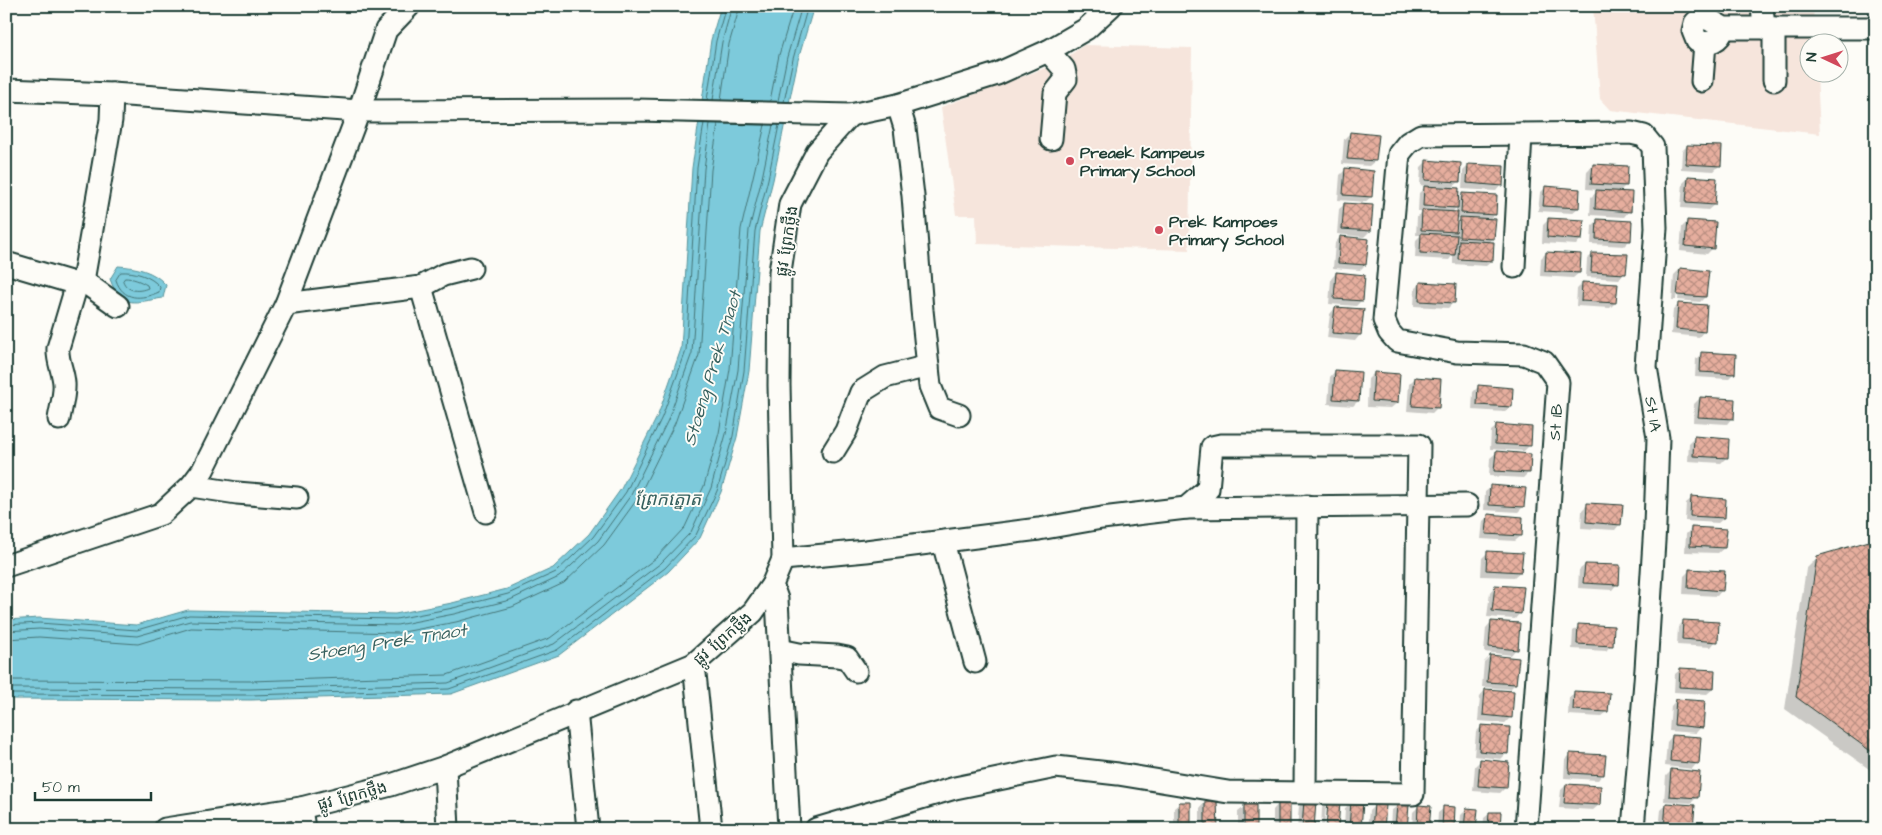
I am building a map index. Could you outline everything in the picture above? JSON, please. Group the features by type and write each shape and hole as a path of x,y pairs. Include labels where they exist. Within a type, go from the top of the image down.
{"street":[{"path":"11,564 161,514 192,486 203,470 286,304 359,111 386,30 409,6"},
{"path":"6,90 112,94 359,111 637,110 850,115 898,105 997,74 1048,52 1086,29 1111,6"},
{"path":"1762,6 1769,28 1774,80"},
{"path":"1724,28 1720,37 1705,43 1697,41 1693,31 1701,12 1706,18 1724,28 1876,28"},
{"path":"1702,81 1705,43"},
{"path":"1048,52 1064,69 1066,79 1055,93 1051,139"},
{"path":"59,419 64,385 57,358 58,348 80,283 111,120 112,94"},
{"path":"898,105 905,128 930,386 939,408 959,414"},
{"name":"ផ្លូវ ព្រែកថ្លឹង","path":"170,828 301,808 390,785 445,767 576,711 694,664 753,612 772,586 783,559 779,385 780,272 790,204 817,152 850,115"},
{"name":"St 1A","path":"1399,154 1408,143 1421,135 1632,133 1644,136 1654,147 1656,228 1646,367 1658,438 1654,544 1634,823"},
{"path":"1514,267 1521,134"},
{"name":"St 1B","path":"1399,154 1384,320 1389,332 1397,341 1457,352 1524,354 1544,362 1558,382 1526,829"},
{"path":"6,264 80,283 118,306"},
{"path":"286,304 421,287 443,275 471,268"},
{"path":"421,287 486,512"},
{"path":"833,452 846,431 861,392 885,376 928,366"},
{"path":"816,829 955,788 1056,767 1118,774 1228,792 1413,794 1419,445 1220,445 1212,447 1208,488 1186,508"},
{"path":"192,486 237,493 297,498"},
{"path":"783,559 943,542 1102,518 1186,508 1467,505"},
{"path":"1305,792 1307,506"},
{"path":"943,542 975,662"},
{"path":"772,586 778,599 789,829"},
{"path":"780,650 799,654 847,658 856,671"},
{"path":"694,664 711,829"},
{"path":"576,711 588,829"},
{"path":"445,767 448,829"},
{"path":"301,808 304,829"}],"shaded area":[{"path":"1593,6 1813,6 1814,32 1800,32 1800,82 1817,82 1820,134 1610,110 1600,99"},
{"name":"Preaek Kampeus Primary School","path":"1084,45 1192,48 1189,250 977,244 976,215 956,215 941,107 1059,63"}],"water":[{"name":"ព្រែកត្នោត","path":"721,6 814,6 798,60 773,180 760,231 749,371 737,437 721,492 700,538 668,572 559,655 451,694 251,700 6,699 6,620 39,618 136,625 188,610 395,614 452,603 507,589 553,568 589,534 621,489 658,415 681,349 692,168 711,40"},
{"path":"118,266 131,267 156,276 166,285 163,298 137,302 124,300 114,289 110,279"}],"building":[{"path":"1350,132 1379,135 1376,161 1347,159"},
{"path":"1687,145 1722,146 1721,166 1686,164"},
{"path":"1426,160 1461,163 1460,182 1425,180"},
{"path":"1468,164 1504,166 1503,186 1467,183"},
{"path":"1593,164 1628,166 1627,186 1591,184"},
{"path":"1345,168 1374,171 1372,197 1343,195"},
{"path":"1688,176 1717,178 1715,205 1686,203"},
{"path":"1424,186 1459,188 1458,208 1423,206"},
{"path":"1545,186 1580,189 1579,208 1543,206"},
{"path":"1596,190 1632,192 1631,212 1595,209"},
{"path":"1462,193 1497,195 1496,215 1461,213"},
{"path":"1344,203 1373,205 1371,231 1342,229"},
{"path":"1422,210 1458,212 1456,232 1421,230"},
{"path":"1460,217 1496,219 1494,239 1459,237"},
{"path":"1548,218 1584,220 1582,240 1547,237"},
{"path":"1597,219 1632,221 1631,241 1596,239"},
{"path":"1687,220 1716,222 1714,249 1685,246"},
{"path":"1421,233 1457,235 1455,255 1420,253"},
{"path":"1340,236 1369,239 1366,265 1338,263"},
{"path":"1459,240 1494,242 1493,261 1458,259"},
{"path":"1546,252 1581,254 1580,273 1545,271"},
{"path":"1592,253 1628,254 1626,274 1591,272"},
{"path":"1680,268 1709,271 1706,297 1677,295"},
{"path":"1336,272 1365,275 1363,301 1334,299"},
{"path":"1420,282 1456,284 1455,303 1419,301"},
{"path":"1582,282 1618,284 1616,303 1581,301"},
{"path":"1678,303 1707,305 1705,332 1676,329"},
{"path":"1335,307 1364,309 1361,335 1332,333"},
{"path":"1701,352 1736,354 1735,374 1700,372"},
{"path":"1335,370 1361,372 1359,401 1333,399"},
{"path":"1374,372 1400,374 1398,403 1372,401"},
{"path":"1415,377 1441,379 1439,408 1412,406"},
{"path":"1478,385 1513,388 1512,407 1477,405"},
{"path":"1700,397 1735,399 1734,419 1698,417"},
{"path":"1496,424 1532,427 1531,446 1495,444"},
{"path":"1694,436 1729,439 1728,458 1693,456"},
{"path":"1496,451 1531,454 1530,473 1494,471"},
{"path":"1490,485 1526,488 1524,507 1489,505"},
{"path":"1691,496 1726,499 1725,518 1690,516"},
{"path":"1587,503 1623,505 1621,525 1586,522"},
{"path":"1488,514 1523,517 1522,536 1486,534"},
{"path":"1691,527 1727,529 1725,548 1690,546"},
{"path":"1876,539 1876,755 1796,697 1817,556"},
{"path":"1487,551 1523,553 1521,572 1486,570"},
{"path":"1585,564 1620,565 1619,585 1583,583"},
{"path":"1689,569 1725,571 1723,591 1688,588"},
{"path":"1495,585 1524,587 1521,614 1492,611"},
{"path":"1683,620 1719,622 1718,642 1682,639"},
{"path":"1491,621 1520,623 1518,650 1489,647"},
{"path":"1578,624 1614,626 1613,646 1577,644"},
{"path":"1490,655 1519,658 1516,684 1487,682"},
{"path":"1680,668 1715,670 1714,689 1679,687"},
{"path":"1485,689 1514,691 1512,718 1483,715"},
{"path":"1574,691 1610,693 1608,712 1573,710"},
{"path":"1676,699 1705,701 1703,728 1674,725"},
{"path":"1481,725 1510,727 1508,754 1479,751"},
{"path":"1672,735 1701,737 1699,764 1670,761"},
{"path":"1570,753 1606,755 1604,775 1569,773"},
{"path":"1480,759 1509,762 1507,788 1478,786"},
{"path":"1671,769 1700,772 1698,798 1669,796"},
{"path":"1566,784 1601,786 1600,805 1564,803"},
{"path":"1304,800 1316,801 1314,829 1302,829"},
{"path":"1205,801 1217,801 1218,829 1205,829"},
{"path":"1328,801 1340,802 1338,829 1326,829"},
{"path":"1351,801 1363,802 1361,829 1349,829"},
{"path":"1179,802 1191,802 1191,829 1179,829"},
{"path":"1290,802 1290,829 1278,829 1278,803"},
{"path":"1666,803 1695,805 1693,829 1664,829"},
{"path":"1374,804 1386,805 1384,829 1372,829"},
{"path":"1397,804 1409,805 1407,829 1395,829"},
{"path":"1244,805 1256,805 1256,829 1244,829"},
{"path":"1418,805 1431,806 1429,829 1417,829"},
{"path":"1443,806 1455,807 1454,829 1442,829"},
{"path":"1466,808 1478,809 1476,829 1464,829"},
{"path":"1489,812 1501,812 1500,829 1488,829"}],"place":[{"name":"Preaek Kampeus Primary School","path":"1070,161"},
{"name":"Prek Kampoes Primary School","path":"1159,230"}],"water label":[{"name":"Stoeng Prek Tnaot","path":"712,368"},
{"name":"Stoeng Prek Tnaot","path":"387,642"}]}
